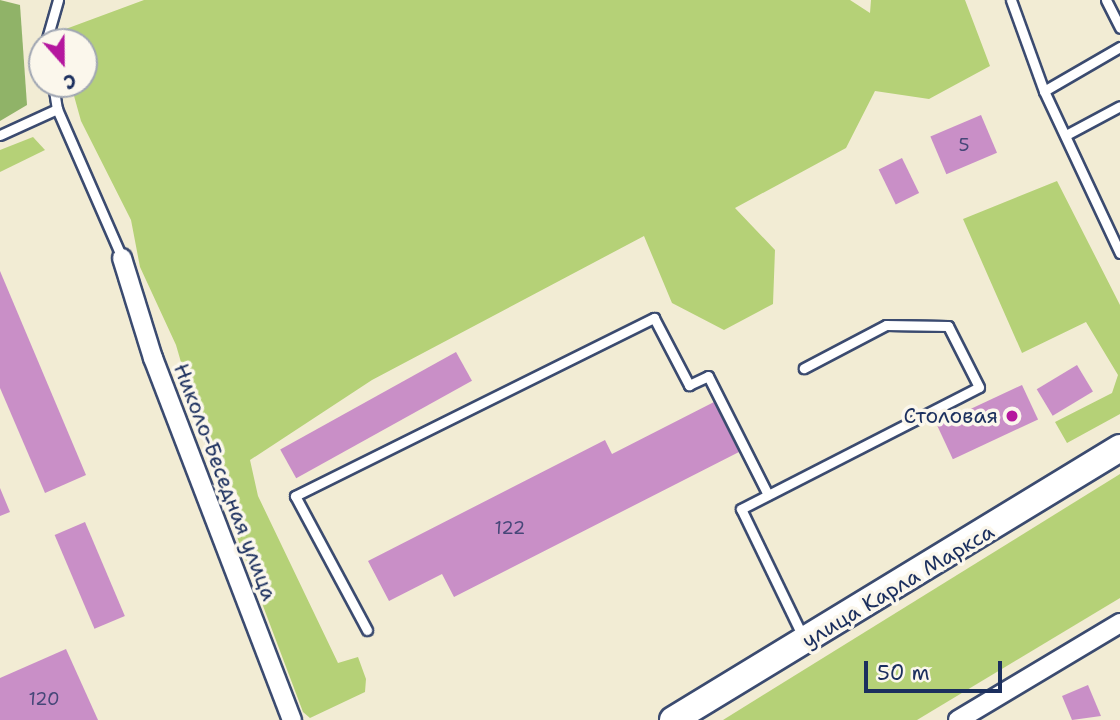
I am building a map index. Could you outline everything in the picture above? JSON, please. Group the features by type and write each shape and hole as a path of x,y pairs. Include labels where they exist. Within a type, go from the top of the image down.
{"main road":[{"name":"улица Карла Маркса","path":"673,720 1120,448"}],"street":[{"name":"Николо-Беседная улица","path":"122,258 153,358 292,720"},
{"path":"958,720 1120,623"}],"lane":[{"path":"50,28 58,0"},
{"path":"1011,0 1044,91 1120,253"},
{"path":"1106,0 1120,28"},
{"path":"1044,91 1120,47"},
{"path":"55,98 57,109 122,258"},
{"path":"1066,135 1120,106"},
{"path":"0,135 57,109"},
{"path":"367,630 295,496 654,318 689,385 708,376 768,495"},
{"path":"804,368 886,325 948,326 979,387 741,509 805,642"}],"green space":[{"path":"0,0 20,5 27,105 0,121"},
{"path":"144,0 850,0 870,13 871,0 965,0 990,66 929,99 875,91 846,148 735,208 775,250 773,304 724,330 672,303 644,236 372,380 250,460 258,496 338,663 358,657 366,679 365,692 310,718 303,712 214,476 176,345 140,267 131,220 81,121 75,98 98,98 98,28 68,28"},
{"path":"33,137 45,150 0,172 0,150"},
{"path":"1057,181 1120,305 1120,414 1067,443 1055,422 1112,393 1118,375 1086,322 1022,353 963,219"},
{"path":"1120,474 1120,598 917,720 723,720"}],"building":[{"path":"981,115 997,153 946,174 930,136"},
{"path":"902,158 919,193 896,204 879,169"},
{"path":"0,271 86,475 45,493 0,388"},
{"path":"456,352 472,381 296,478 280,449"},
{"path":"1077,365 1093,392 1053,416 1037,389"},
{"path":"1022,385 1038,419 953,459 937,425"},
{"path":"714,402 739,452 454,597 442,574 389,601 368,561 605,440 612,454"},
{"path":"0,488 10,512 0,516"},
{"path":"85,522 125,616 94,629 55,535"},
{"path":"66,649 98,720 0,720 0,678"},
{"path":"1088,685 1101,716 1072,720 1062,696"}],"place":[{"name":"Столовая","path":"1012,416"}]}
